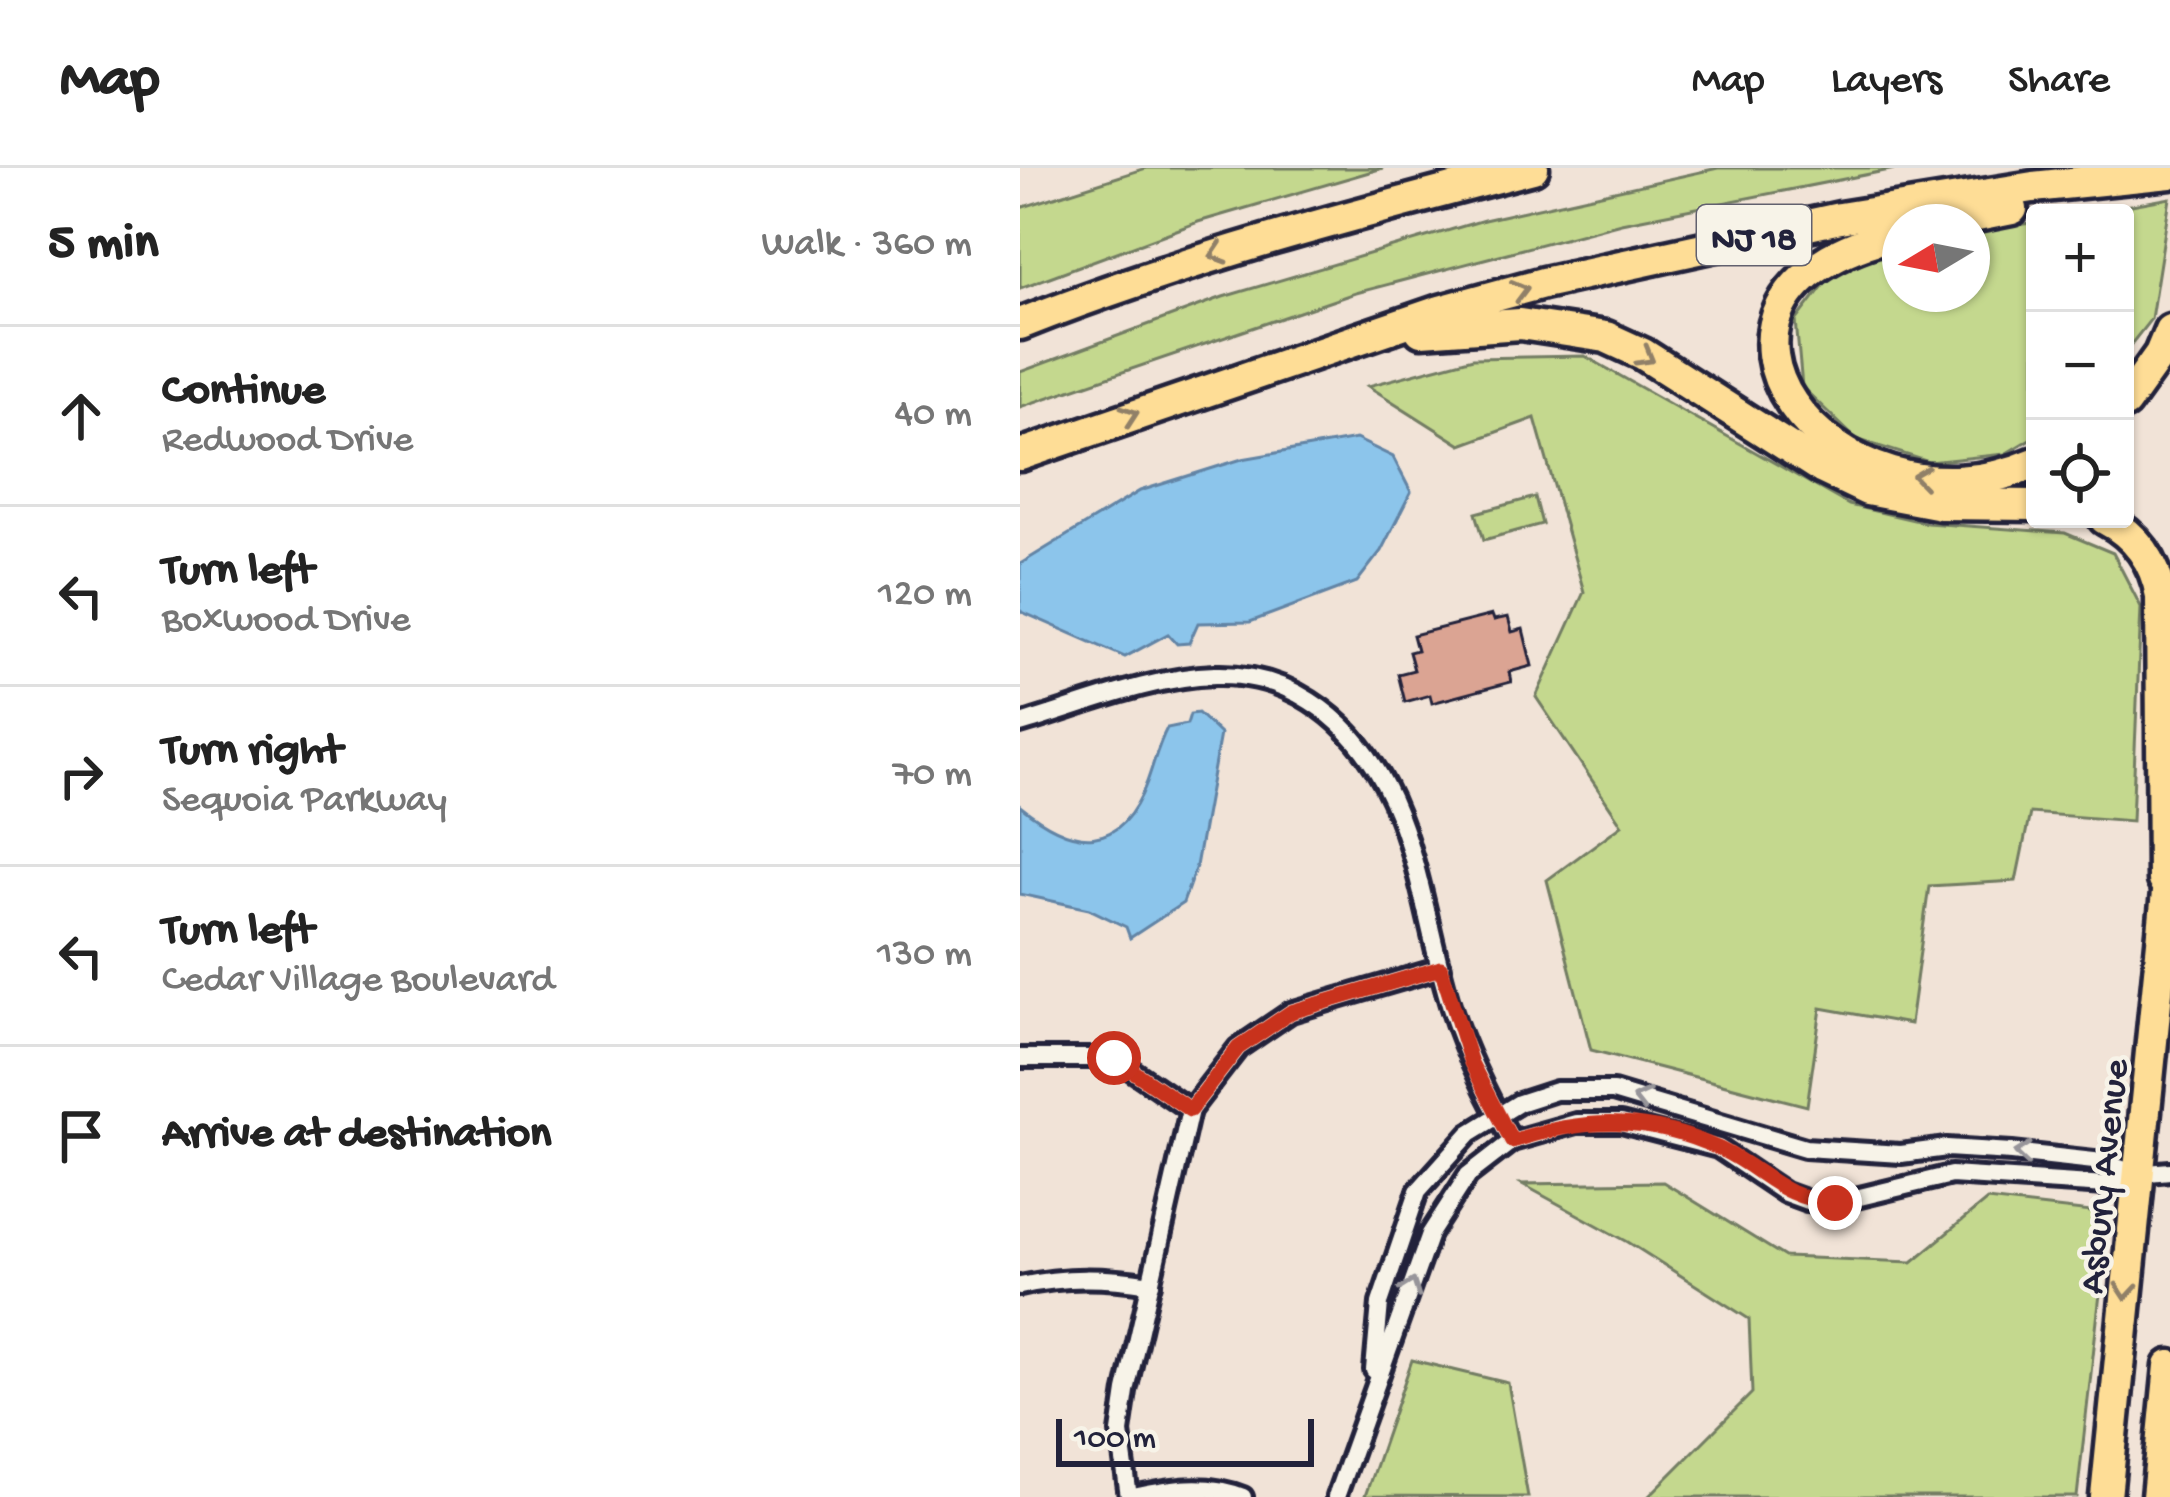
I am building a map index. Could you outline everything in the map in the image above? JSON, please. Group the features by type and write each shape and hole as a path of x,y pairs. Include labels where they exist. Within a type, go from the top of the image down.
{"highway":[{"path":"1020,324 1299,228 1349,202 1454,168"},
{"path":"1299,228 1355,218 1533,168"},
{"path":"1990,214 2123,188 2159,174"},
{"name":"NJ 18","path":"1020,455 1104,423 1502,294 1709,244 1942,200 2159,174"},
{"path":"1882,238 1833,253 1793,287 1775,335 1778,376 1786,398 1805,424 1833,446 1869,464 1910,476 1975,478 2026,465"},
{"path":"1368,336 1520,324 1589,332 1643,354 1823,469 1867,490 1941,504 2026,505"},
{"path":"2134,390 2160,354 2170,330"},
{"path":"2119,528 2145,553 2161,596 2164,921"},
{"name":"Asbury Avenue","path":"2107,1497 2170,863"},
{"path":"2157,1497 2170,1366"}],"street":[{"path":"1020,724 1158,685 1213,675 1256,677 1298,693 1327,712 1357,740 1384,777 1399,813 1471,1063 1512,1141"},
{"path":"1243,1497 1182,1487 1131,1497 1120,1432 1190,1110 1238,1048 1291,1012 1441,968"},
{"path":"1020,1058 1114,1058 1190,1110"},
{"path":"1372,1397 1380,1303 1418,1191 1470,1133 1519,1103 1556,1091 1613,1091 1804,1148 1901,1154 1947,1148 2012,1152 2103,1162 2137,1174"},
{"path":"1336,1497 1430,1234 1468,1175 1512,1141 1576,1123 1621,1123 1718,1148 1786,1193 1807,1201 1835,1203 1951,1175 2106,1185 2137,1174 2170,1171"},
{"path":"1020,1286 1098,1276 1151,1284"}],"green space":[{"path":"1146,168 1383,168 1198,222 1020,288 1020,208"},
{"path":"1718,168 1900,168 1621,223 1355,293 1020,407 1020,372 1223,297 1484,220"},
{"path":"2170,198 2151,319 2134,341 2134,312 2134,205"},
{"path":"2026,224 2026,441 2005,454 1929,462 1856,439 1802,387 1796,321 1835,270 1882,253 1882,312 1990,312 1990,231"},
{"path":"1585,356 1849,505 1927,523 2065,533 2113,553 2141,607 2132,821 2030,813 2016,881 1929,886 1910,1024 1821,1008 1807,1106 1591,1050 1547,880 1622,825 1536,697 1584,592 1535,418 1461,445 1368,386 1473,358"},
{"path":"1535,497 1542,524 1484,540 1476,513"},
{"path":"1663,1182 1785,1257 1912,1262 1987,1200 2109,1214 2077,1497 1648,1497 1752,1393 1749,1319 1628,1242 1522,1184"},
{"path":"1412,1360 1508,1383 1528,1497 1365,1496"}],"water":[{"path":"1356,439 1393,457 1411,492 1381,551 1357,582 1250,622 1198,623 1189,643 1177,644 1168,634 1125,657 1020,611 1020,564 1140,491 1242,459"},
{"path":"1198,713 1220,734 1196,866 1183,903 1130,938 1126,927 1089,909 1020,894 1020,806 1076,837 1109,833 1136,806 1167,728 1187,724 1190,714"}],"building":[{"path":"1492,615 1494,620 1508,617 1512,632 1523,629 1532,666 1509,672 1511,682 1432,703 1430,695 1405,702 1398,674 1414,670 1409,652 1417,650 1413,635"}],"route":[{"path":"1114,1058 1190,1110 1238,1048 1291,1012 1441,968 1471,1063 1512,1141 1576,1123 1621,1123 1718,1148 1786,1193 1807,1201 1835,1203"}]}
